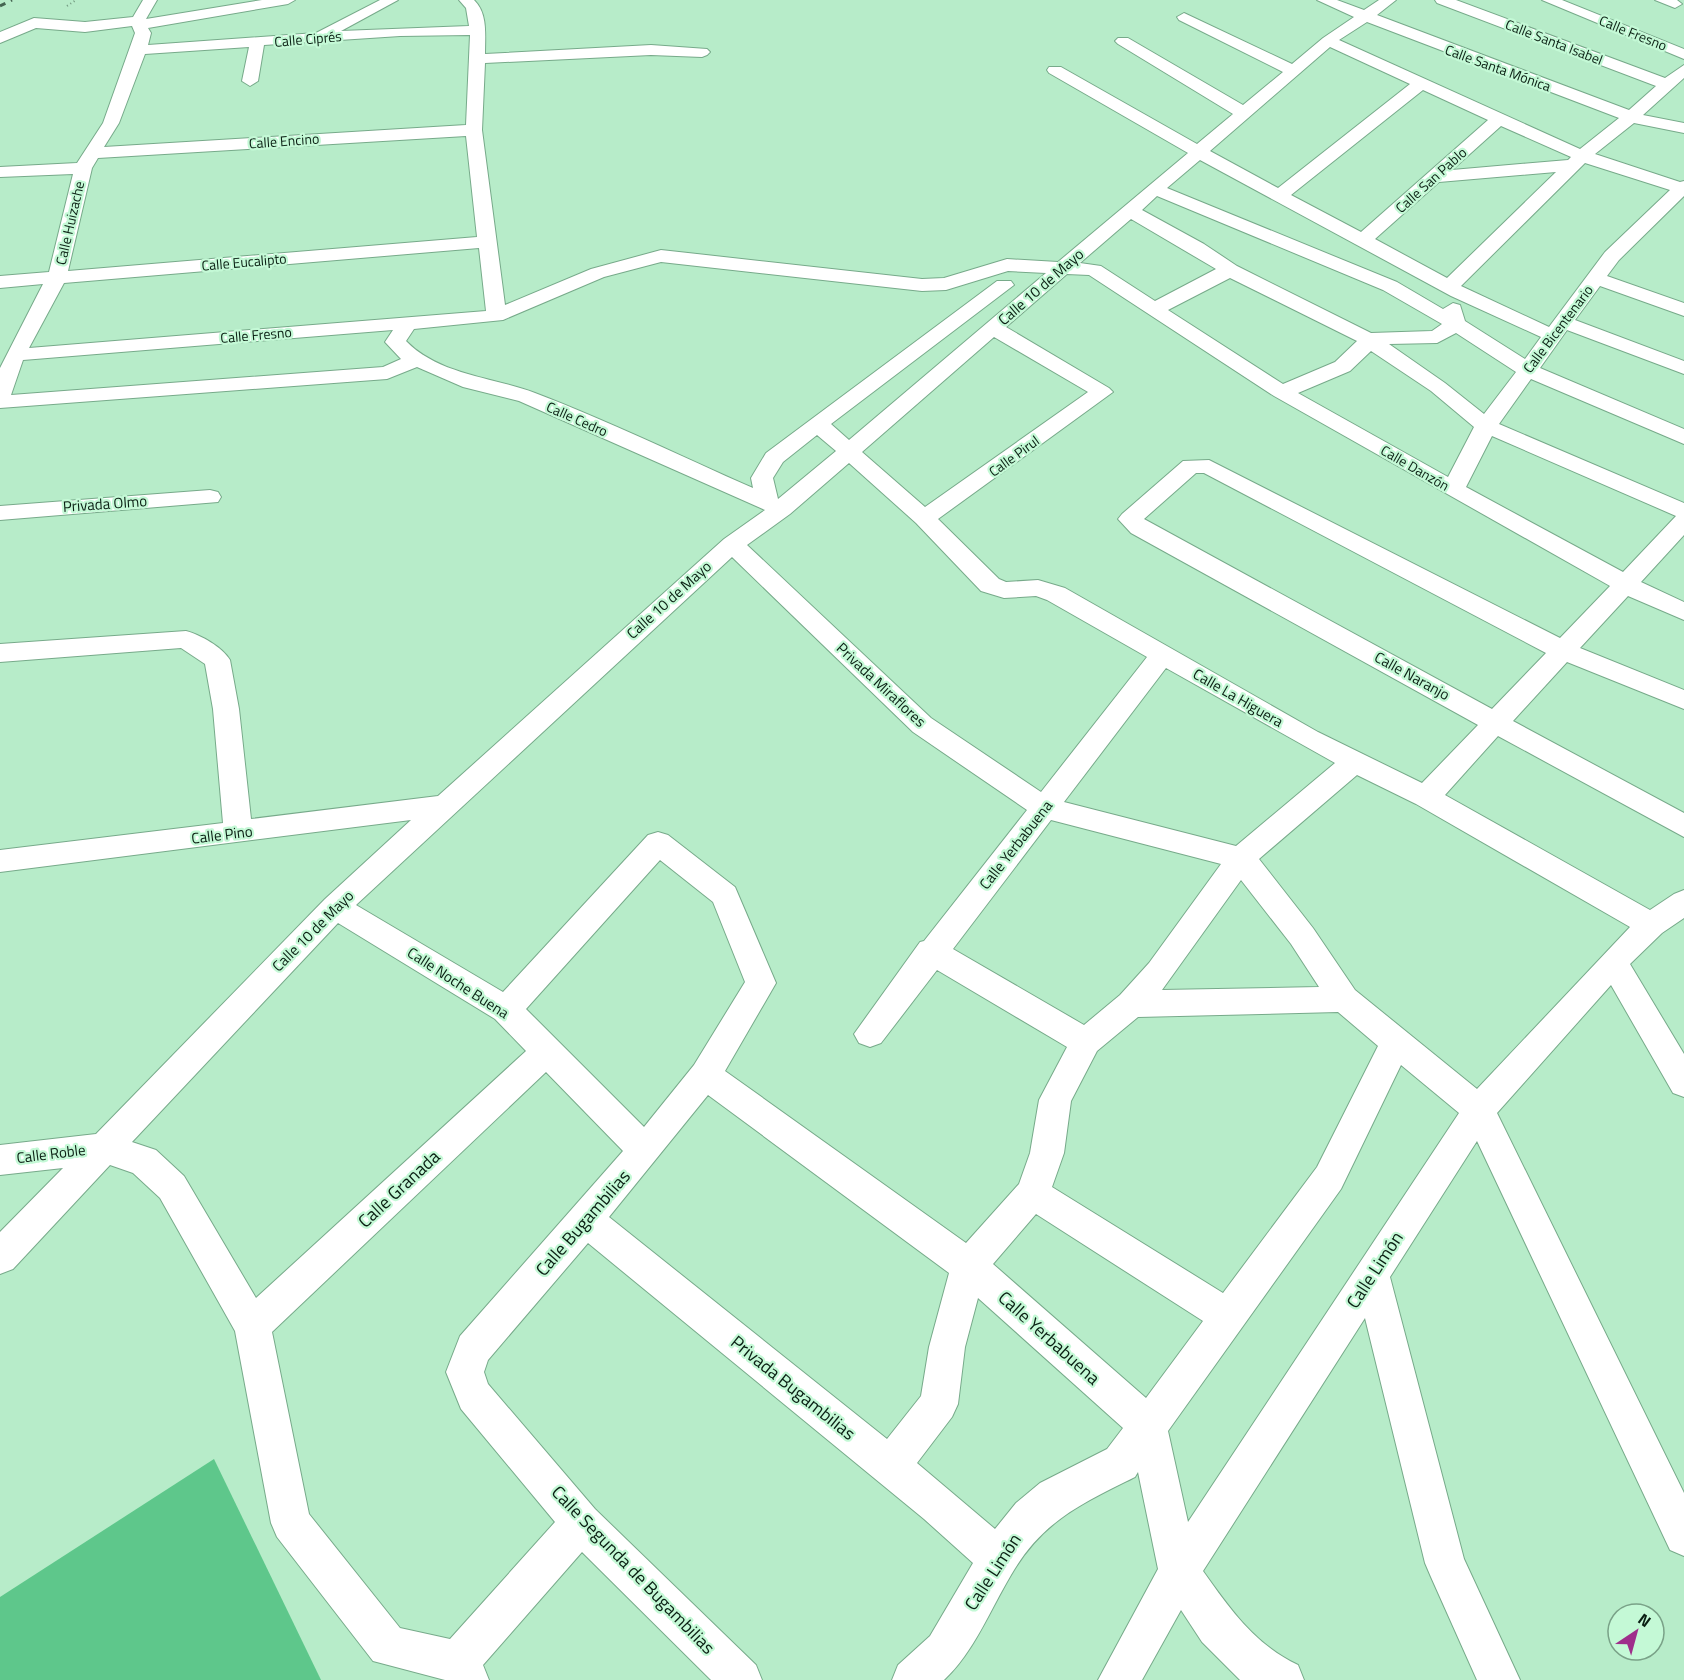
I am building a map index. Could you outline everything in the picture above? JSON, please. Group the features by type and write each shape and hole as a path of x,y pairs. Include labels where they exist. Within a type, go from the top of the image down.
{"street":[{"path":"138,23 150,0"},
{"path":"0,38 34,23 85,27 138,23 288,0"},
{"path":"314,39 357,15 391,0"},
{"path":"466,0 473,7 478,30 474,130 496,316 545,293 630,261 661,256 922,285 1042,286"},
{"name":"Calle Santa Mónica","path":"1324,0 1446,49 1631,117 1684,128"},
{"name":"Calle 10 de Mayo","path":"0,1257 336,907 774,505 849,452 1328,41 1389,0"},
{"name":"Calle Santa Isabel","path":"1442,0 1666,84"},
{"name":"Calle Fresno","path":"1549,0 1684,54"},
{"path":"1184,17 1294,71"},
{"path":"1446,49 1488,17"},
{"path":"138,23 143,33 139,50"},
{"name":"Calle Ciprés","path":"139,50 257,44 400,31 478,30"},
{"path":"1123,41 1244,113"},
{"path":"1328,41 1499,119 1578,161 1683,188"},
{"path":"250,81 257,44"},
{"name":"Calle Huizache","path":"0,396 15,355 57,277 88,160 111,123 139,50"},
{"path":"477,59 651,50 702,52"},
{"path":"1055,70 1198,153 1523,324 1558,329 1684,368"},
{"path":"1449,287 1578,161 1684,70"},
{"path":"1279,196 1422,83"},
{"name":"Calle San Pablo","path":"1362,241 1499,119"},
{"name":"Calle Encino","path":"0,172 88,160 474,130"},
{"path":"1434,177 1578,161"},
{"name":"Calle Bicentenario","path":"1453,489 1486,426 1612,256 1644,222 1683,188"},
{"path":"1155,189 1390,286 1456,324 1527,370 1684,438"},
{"path":"1130,211 1197,248 1230,270 1368,339 1437,387 1486,426 1684,510"},
{"name":"Calle Eucalipto","path":"0,282 488,242"},
{"name":"Calle Danzón","path":"945,284 1007,265 1094,270 1281,392 1627,584 1684,612"},
{"path":"1153,310 1230,270"},
{"path":"1596,278 1684,310"},
{"path":"774,505 762,478 774,458 1004,285"},
{"path":"1449,287 1456,324"},
{"name":"Calle Fresno","path":"15,355 409,321 496,316"},
{"name":"Calle Cedro","path":"409,321 395,342 408,355 470,383 526,397 774,505"},
{"path":"1368,339 1437,337 1456,324"},
{"name":"Calle Pirul","path":"924,518 1102,392 993,328"},
{"path":"1281,392 1340,368 1363,351 1368,339"},
{"path":"920,349 968,350"},
{"path":"0,402 387,373 418,359"},
{"name":"Calle La Higuera","path":"818,423 924,518 990,585 1004,590 1038,588 1056,594 1353,763 1426,797 1651,925"},
{"name":"Calle Naranjo","path":"1562,650 1209,467 1191,466 1176,476 1130,519 1139,528 1684,826"},
{"name":"Privada Olmo","path":"0,513 210,497"},
{"path":"1426,797 1684,521"},
{"name":"Privada Miraflores","path":"732,544 922,725 1046,808 1241,858"},
{"path":"0,653 186,639 217,660 226,709 238,833"},
{"path":"1562,650 1684,700"},
{"name":"Calle Yerbabuena","path":"870,1034 1162,655"},
{"path":"890,1467 939,1404 947,1347 969,1266 1033,1193 1047,1153 1055,1101 1086,1042 1131,1004 1160,972 1241,858 1353,763"},
{"name":"Calle Pino","path":"0,861 444,806"},
{"name":"Calle Bugambilias","path":"465,1372 472,1349 645,1151 705,1075 760,983 725,895 658,843 506,1010"},
{"path":"1241,858 1302,936 1344,999 1479,1110 1684,1536"},
{"name":"Calle Limón","path":"1119,1680 1179,1572 1479,1110 1613,962 1651,925 1684,902"},
{"name":"Calle Noche Buena","path":"336,907 506,1010 645,1151"},
{"path":"932,951 1086,1042"},
{"path":"1613,962 1684,1083"},
{"path":"1131,1004 1344,999"},
{"name":"Calle Limón","path":"913,1680 945,1651 998,1558 1030,1517 1054,1497 1121,1463 1329,1178 1396,1043"},
{"name":"Calle Granada","path":"252,1326 546,1052"},
{"name":"Calle Yerbabuena","path":"705,1075 969,1266 1147,1425"},
{"path":"103,1148 144,1161 172,1187 252,1326 291,1523 388,1646 463,1671 581,1523"},
{"name":"Calle Roble","path":"0,1160 103,1148"},
{"path":"1033,1193 1227,1316"},
{"name":"Privada Bugambilias","path":"586,1220 890,1467 998,1558"},
{"path":"1372,1275 1445,1563 1499,1680"},
{"name":"Calle Segunda de Bugambilias","path":"465,1372 474,1396 581,1523 741,1680"},
{"path":"1147,1425 1179,1572 1218,1627 1259,1669 1283,1680"}],"green space":[{"path":"214,1459 321,1680 0,1680 0,1597"}],"railway":[{"path":"0,6 12,0"}]}
